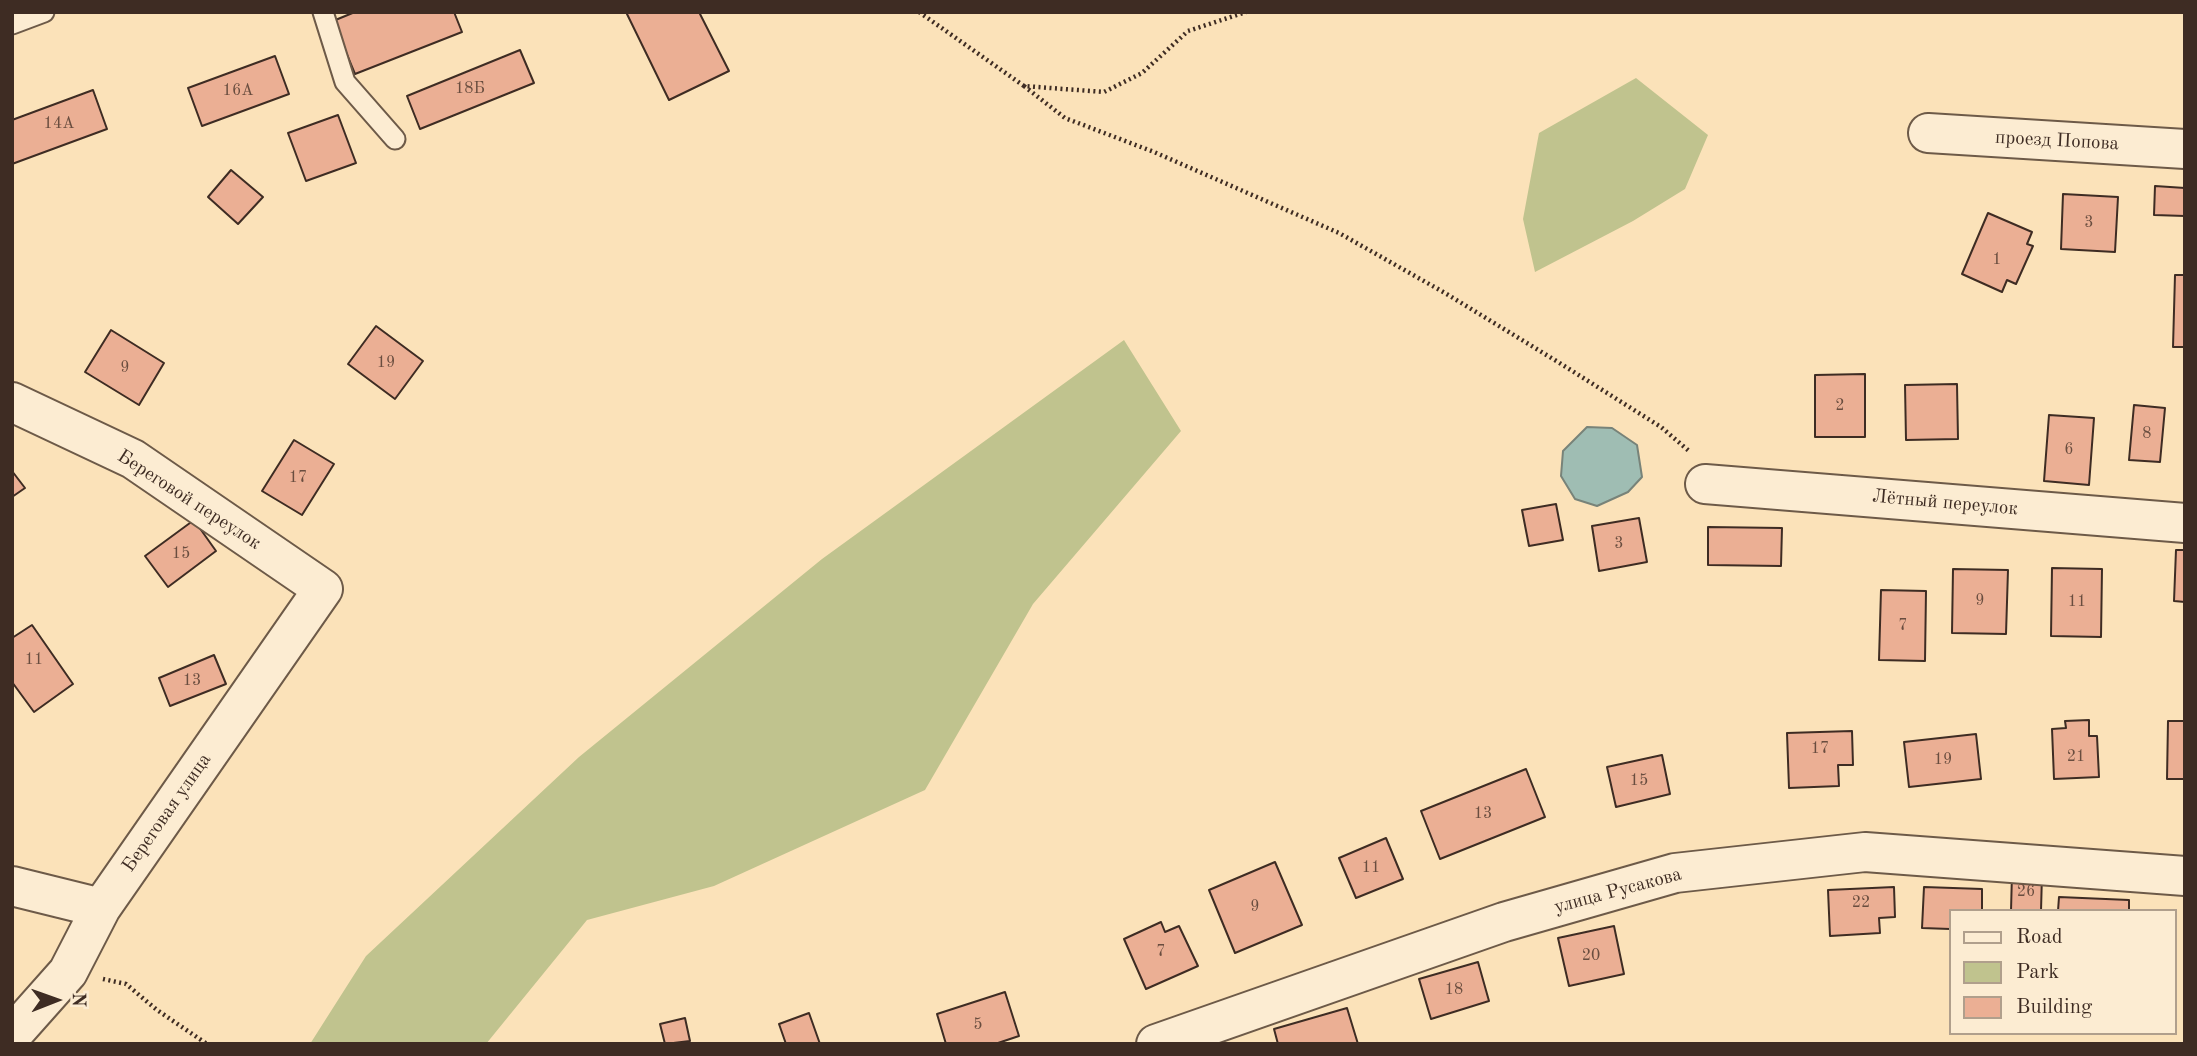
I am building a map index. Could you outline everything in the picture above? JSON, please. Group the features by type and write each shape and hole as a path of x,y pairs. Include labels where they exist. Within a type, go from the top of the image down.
{"street":[{"name":"проезд Попова","path":"1928,133 2185,149"},
{"name":"Береговой переулок","path":"12,402 133,459 323,589"},
{"name":"Лётный переулок","path":"1705,484 2185,523"},
{"name":"Береговая улица","path":"12,1035 68,972 101,908 323,589"},
{"name":"улица Русакова","path":"1156,1044 1504,922 1675,873 1865,852 2185,876"},
{"path":"12,886 101,908"}],"lane":[{"path":"12,24 44,12"},
{"path":"324,12 345,82 395,139"}],"path":[{"path":"919,12 1065,118 1154,152 1339,233 1446,293 1661,427 1690,451 1705,484"},
{"path":"1024,86 1104,92 1142,73 1188,31 1246,12"},
{"path":"68,972 126,985 207,1044"}],"green space":[{"path":"1636,78 1708,135 1685,189 1633,221 1535,272 1523,219 1539,133"},
{"path":"1124,340 1181,431 1033,604 925,790 714,886 587,920 486,1044 310,1044 366,956 579,757 822,559"}],"water":[{"path":"1587,427 1612,428 1637,445 1642,477 1628,492 1597,506 1575,499 1561,476 1563,451"}],"building":[{"path":"355,12 454,12 462,32 355,74 333,21"},
{"path":"626,12 699,12 729,71 669,100"},
{"path":"520,50 534,83 420,129 407,96"},
{"path":"275,56 289,94 202,126 188,88"},
{"path":"93,90 107,129 12,164 12,120"},
{"path":"338,115 356,163 306,181 288,133"},
{"path":"231,170 263,197 238,224 208,197"},
{"path":"2155,186 2185,188 2185,216 2154,215"},
{"path":"2063,194 2118,197 2115,252 2061,249"},
{"path":"1988,213 2032,232 2027,244 2033,246 2016,284 2007,280 2002,292 1962,274"},
{"path":"2175,275 2185,275 2185,347 2173,347"},
{"path":"376,326 423,361 395,399 348,364"},
{"path":"111,330 164,363 139,405 85,372"},
{"path":"1865,374 1865,437 1815,437 1815,375"},
{"path":"1957,384 1958,439 1906,440 1905,385"},
{"path":"2134,405 2165,408 2160,462 2129,460"},
{"path":"2049,415 2094,418 2089,485 2044,481"},
{"path":"294,440 334,464 302,515 262,491"},
{"path":"12,471 25,488 12,497"},
{"path":"1556,504 1563,540 1529,546 1522,510"},
{"path":"1639,518 1647,562 1599,571 1592,526"},
{"path":"194,520 216,551 168,587 145,556"},
{"path":"1708,527 1782,528 1781,566 1708,565"},
{"path":"2176,550 2185,550 2185,602 2174,601"},
{"path":"2052,568 2102,569 2101,637 2051,636"},
{"path":"1953,569 2008,570 2006,634 1952,633"},
{"path":"1881,590 1926,591 1925,661 1879,660"},
{"path":"32,625 73,684 34,712 12,682 12,638"},
{"path":"214,655 226,684 170,706 159,678"},
{"path":"2089,720 2089,736 2097,736 2099,777 2054,779 2052,729 2066,728 2065,721"},
{"path":"2168,721 2185,721 2185,779 2167,779"},
{"path":"1852,731 1853,765 1838,765 1839,786 1789,788 1787,733"},
{"path":"1976,734 1981,779 1909,787 1904,742"},
{"path":"1662,755 1670,794 1616,807 1607,767"},
{"path":"1526,769 1545,817 1440,859 1421,811"},
{"path":"1386,838 1403,879 1356,898 1339,858"},
{"path":"1275,862 1302,925 1235,953 1209,890"},
{"path":"2012,873 2042,874 2041,909 2011,909"},
{"path":"1894,887 1895,917 1879,918 1880,933 1830,936 1828,890"},
{"path":"1924,887 1982,889 1982,909 1948,909 1948,929 1922,928"},
{"path":"2059,897 2129,900 2129,909 2058,909"},
{"path":"1161,922 1165,932 1179,926 1198,966 1146,989 1124,939"},
{"path":"1614,926 1624,974 1569,986 1558,938"},
{"path":"1478,962 1489,1001 1431,1019 1419,979"},
{"path":"1005,992 1019,1036 995,1044 946,1044 937,1014"},
{"path":"1347,1008 1358,1044 1278,1044 1274,1029"},
{"path":"809,1013 820,1044 786,1044 779,1024"},
{"path":"685,1018 690,1041 665,1044 660,1024"}]}
